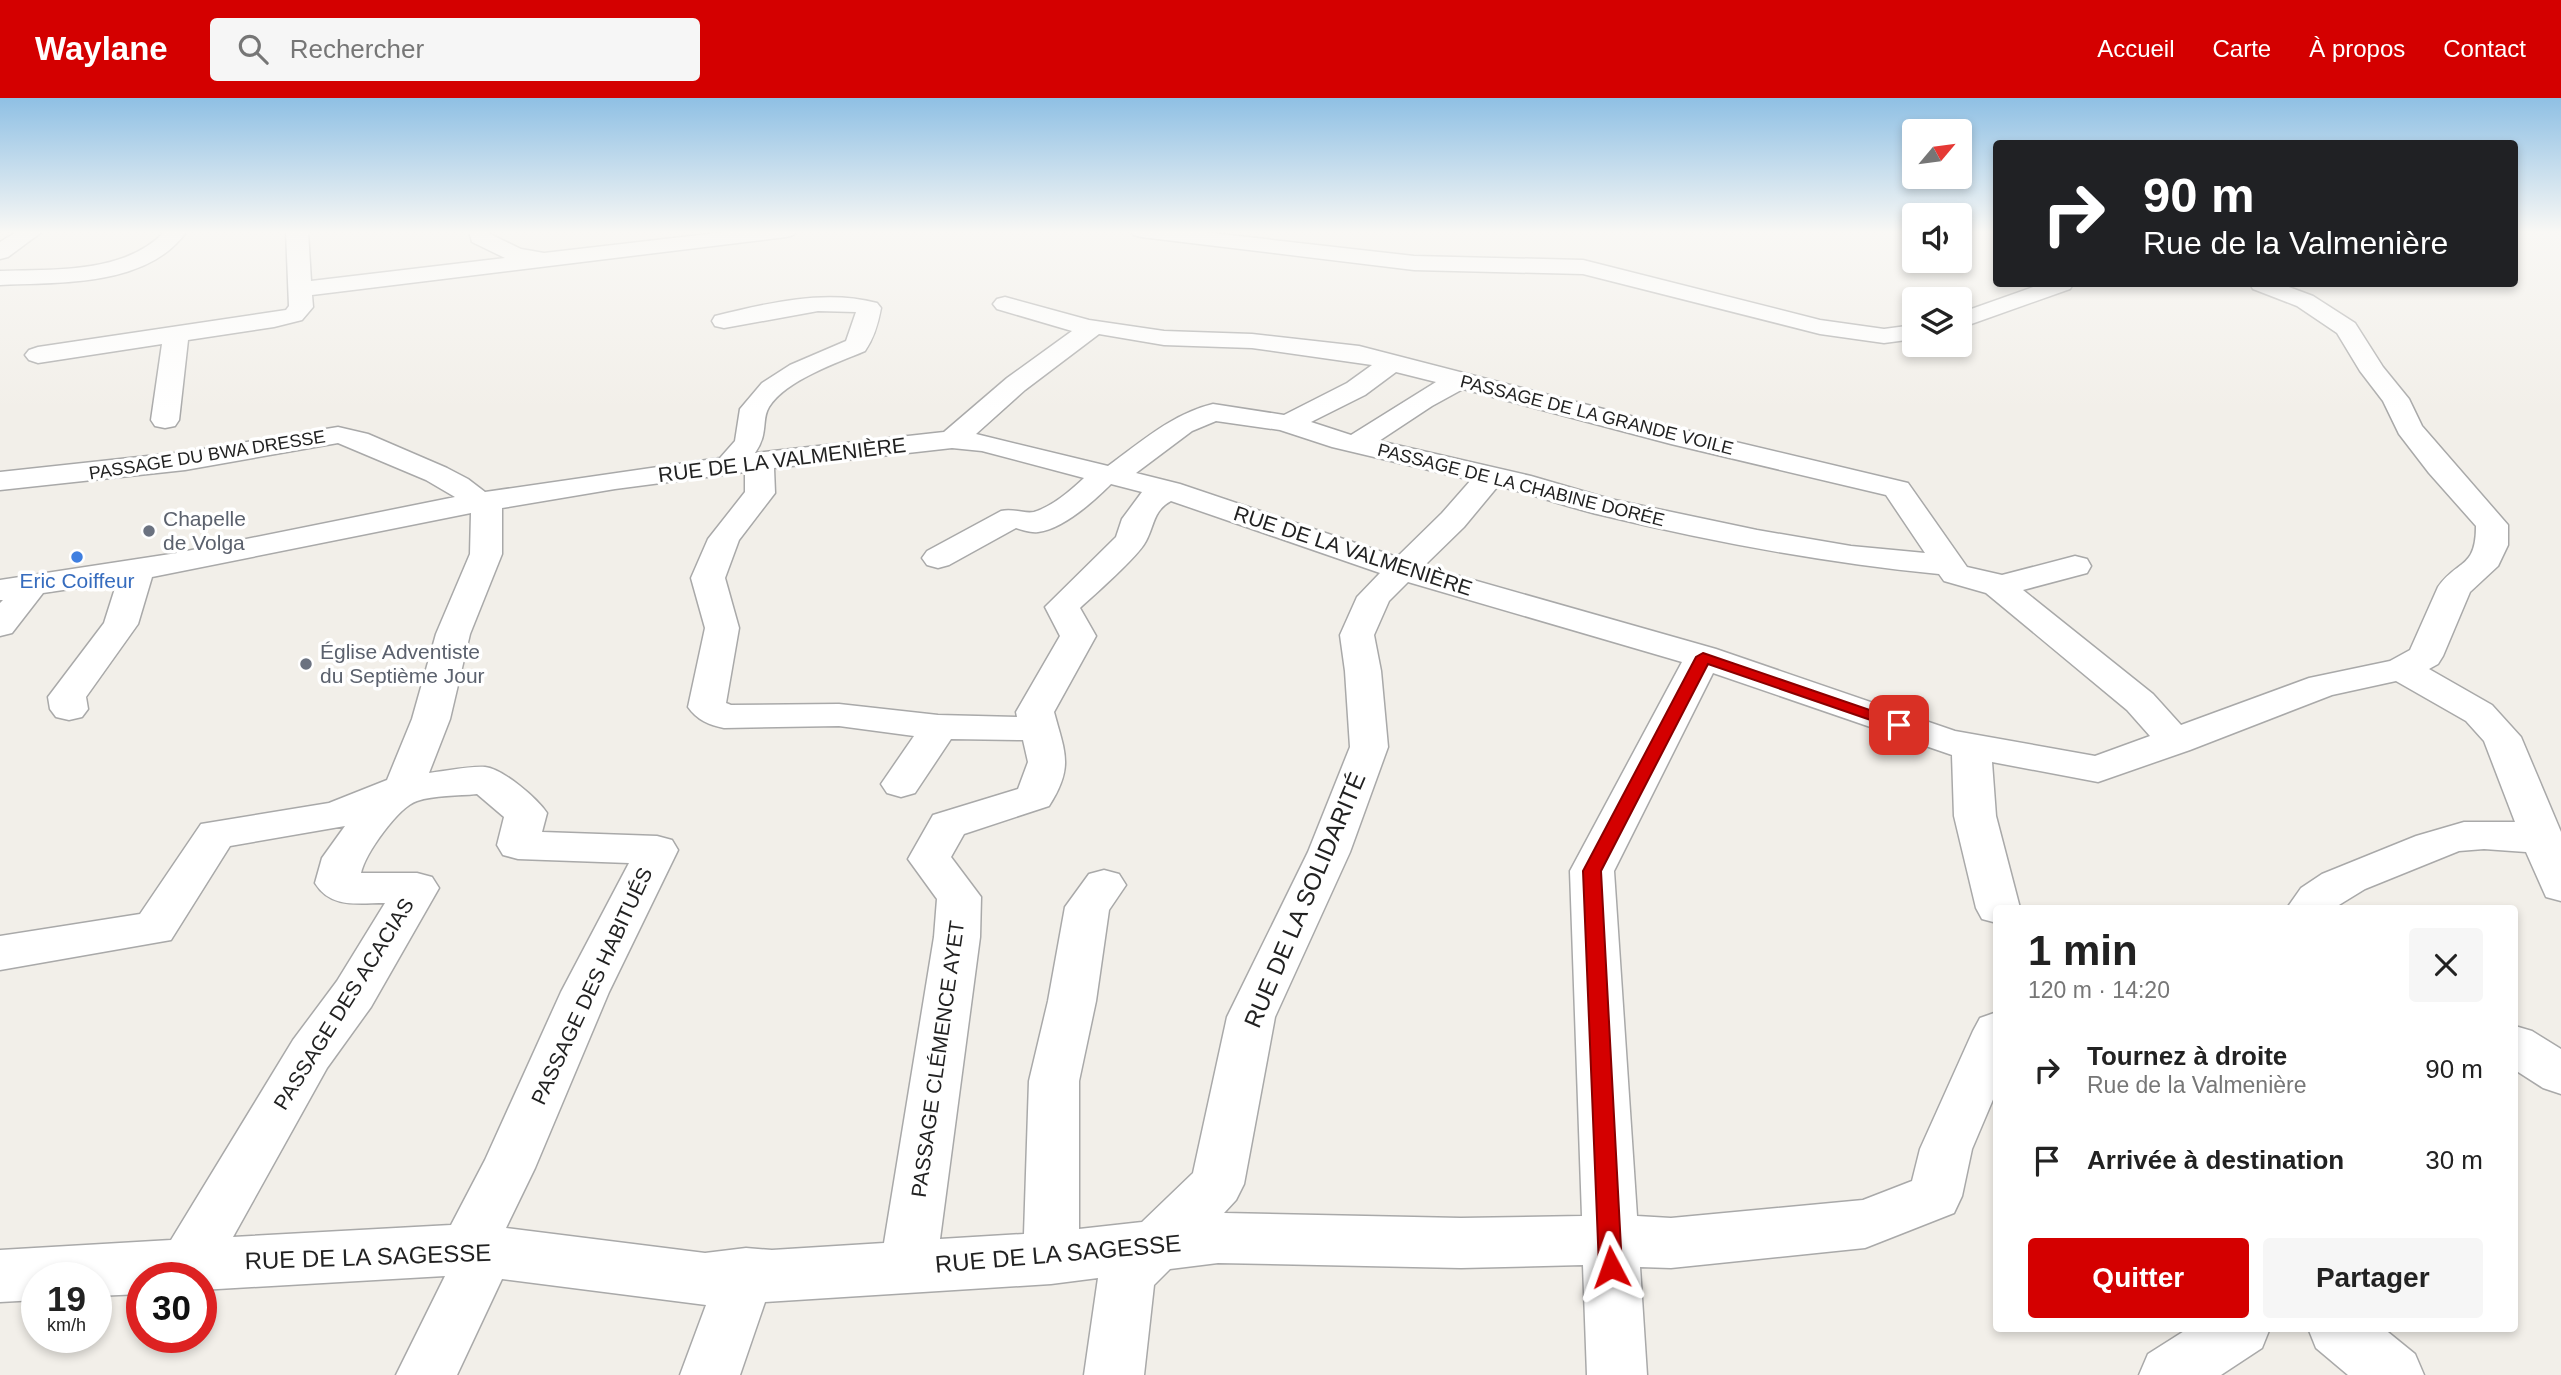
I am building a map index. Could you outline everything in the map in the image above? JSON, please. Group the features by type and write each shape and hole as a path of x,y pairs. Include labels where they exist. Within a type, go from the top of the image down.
{"street":[{"path":"38,355 294,315 301,307 300,291"},
{"path":"1674,291 1820,327 1884,336 1902,334"},
{"path":"1972,317 2044,291"},
{"path":"2278,291 2305,301 2346,328 2373,371 2396,400 2409,428 2439,467 2492,525 2493,545 2482,566 2455,587 2425,656 2401,669"},
{"path":"724,321 802,306 855,302 869,307 864,330 856,346 814,363 767,392 753,410 752,433 743,464 760,493 724,539 708,578 723,628 708,707 724,717 839,715 938,727 1039,729"},
{"name":"PASSAGE DE LA GRANDE VOILE","path":"1005,304 1090,328 1094,326 1164,338 1252,341 1326,348 1393,362 1681,438 1891,486 1904,497 1911,512 1949,565"},
{"path":"952,440 1016,384 1090,328"},
{"path":"165,420 176,335"},
{"path":"1287,424 1356,389 1393,362"},
{"path":"1356,444 1422,400 1460,380"},
{"name":"PASSAGE DE LA CHABINE DORÉE","path":"939,558 1012,518 1036,523 1077,501 1109,475 1182,425 1213,412 1287,424 1356,444 1520,482 1604,507 1757,540 1850,556 1949,565"},
{"name":"PASSAGE DU BWA DRESSE","path":"0,481 185,461 338,435 352,436 387,455 447,476 483,502"},
{"name":"RUE DE LA VALMENIÈRE","path":"16,587 138,568 410,514 615,480 952,440 982,443 1169,490 1403,570 1703,657 1948,742 2098,769 2322,686 2401,669"},
{"name":"RUE DE LA SOLIDARITÉ","path":"1114,1375 1127,1274 1217,1184 1251,1017 1329,852 1369,747 1363,671 1357,635 1374,597 1453,520 1490,476"},
{"name":"PASSAGE CLÉMENCE AYET","path":"908,1267 955,950 959,897 929,859 948,825 1035,797 1048,762 1035,712 1078,636 1062,607 1131,540 1137,519 1149,501 1169,490"},
{"name":"PASSAGE DES ACACIAS","path":"189,1262 310,1054 354,994 417,888 343,888 337,883 343,858 379,811 403,790 431,719 453,634 486,554 483,502"},
{"path":"1949,565 1956,574 1988,580 1998,586 2140,702 2176,742"},
{"path":"1998,586 2075,566"},
{"path":"69,709 66,697 121,624 138,568"},
{"path":"0,626 16,587"},
{"path":"1617,1375 1592,871 1703,657"},
{"path":"2401,669 2479,713 2502,737 2561,886"},
{"path":"901,785 938,727"},
{"path":"1972,746 1975,816 1997,905"},
{"name":"PASSAGE DES HABITUÉS","path":"0,953 155,928 216,834 337,815 403,790 485,780 526,813 518,845 657,850 585,992 508,1168 476,1249"},
{"path":"2311,905 2314,900 2349,879 2432,845 2465,836 2510,835 2545,840"},
{"path":"1051,1258 1054,1082 1072,1001 1087,907 1104,885"},
{"name":"RUE DE LA SAGESSE","path":"217,1262 476,1249 705,1279 746,1274 772,1276 1051,1258 1218,1238 1461,1243 1609,1240 1671,1243 1853,1226 1865,1224 1935,1196 1946,1149 1993,1040"},
{"path":"2518,1047 2561,1074"},
{"path":"426,1375 469,1288 476,1249"},
{"name":"RUE DE LA SAGESSE","path":"0,1276 126,1268"},
{"path":"710,1375 746,1274"},
{"path":"2169,1375 2235,1332"},
{"path":"2342,1332 2394,1375"}],"place":[{"name":"Chapelle de Volga","path":"149,531"},
{"name":"Eric Coiffeur","path":"77,557"},
{"name":"Église Adventiste du Septième Jour","path":"306,664"}],"route":[{"path":"1611,1267 1592,871 1703,657 1899,725"}]}
